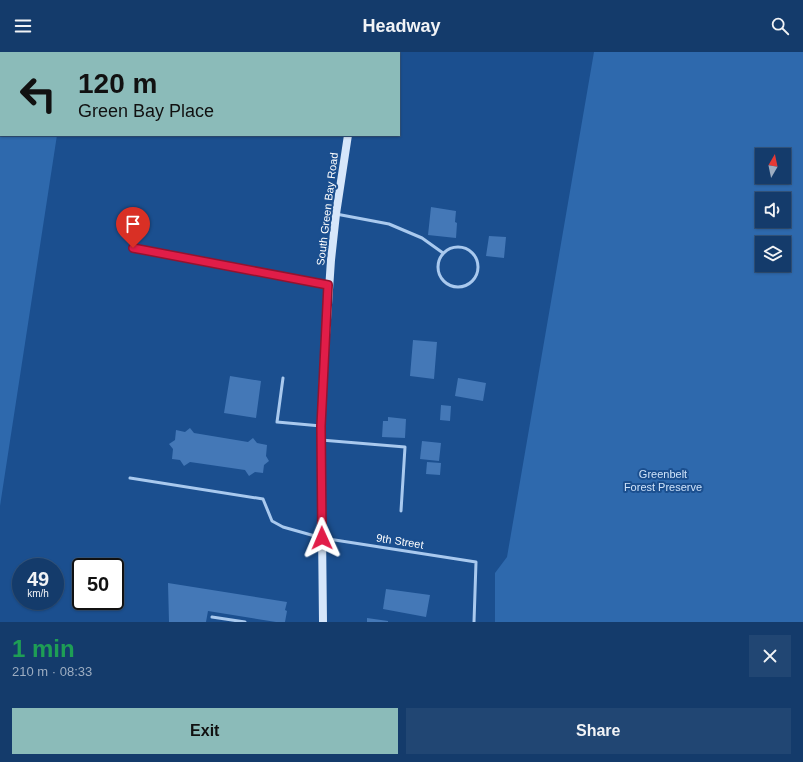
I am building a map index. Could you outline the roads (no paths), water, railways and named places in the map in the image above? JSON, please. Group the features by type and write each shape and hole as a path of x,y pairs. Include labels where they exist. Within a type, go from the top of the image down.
{"main road":[{"name":"South Green Bay Road","path":"323,622 321,426 328,285 336,214 348,136"}],"street":[{"path":"133,248 328,285"}],"lane":[{"path":"336,214 389,224 422,238 443,253"},
{"path":"454,247 466,248 472,252 478,263 476,275 473,280 467,285 460,287 447,284 438,273 439,259 443,253 454,247"},
{"path":"283,378 277,422 321,426"},
{"path":"321,440 405,447 401,511"},
{"name":"9th Street","path":"130,478 263,499 272,521 283,527 322,538 476,562 474,622"},
{"path":"212,617 245,622"}],"park label":[{"name":"Greenbelt Forest Preserve","path":"663,480"}]}
